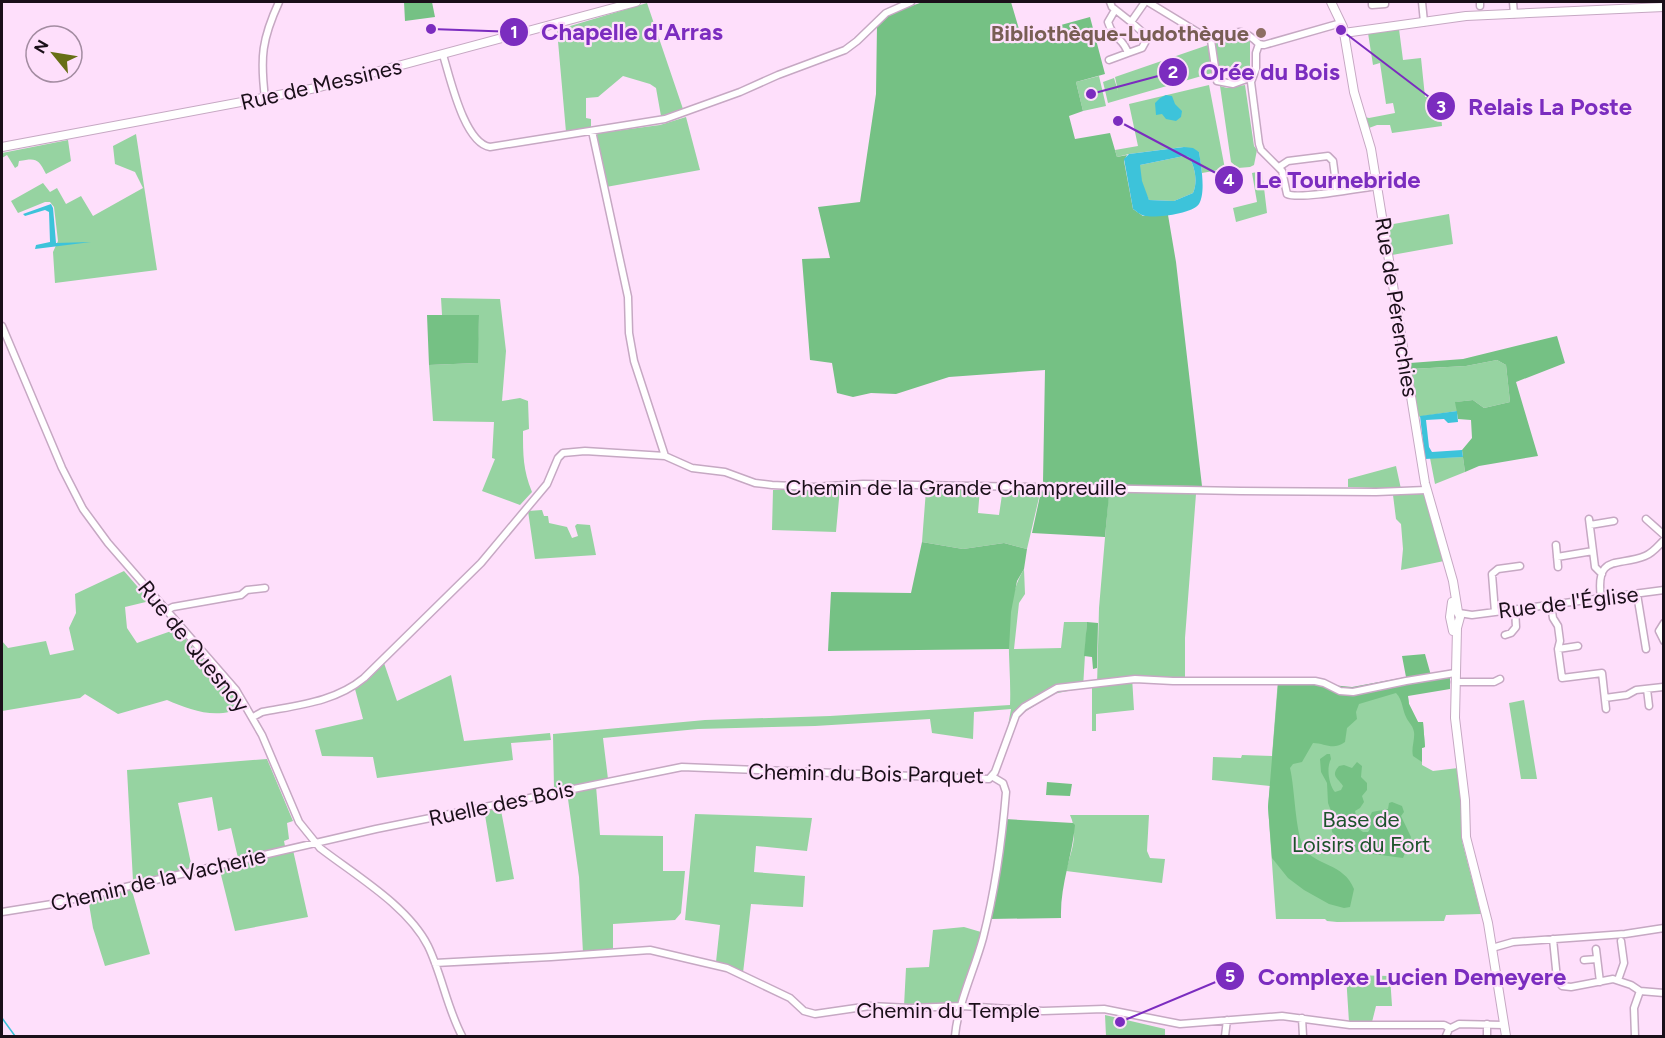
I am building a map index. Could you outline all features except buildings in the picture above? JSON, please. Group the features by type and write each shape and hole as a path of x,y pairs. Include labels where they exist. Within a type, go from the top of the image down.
{"main road":[{"name":"Rue de Messines","path":"2,147 327,86 636,2"},
{"name":"Rue de Pérenchies","path":"1331,2 1344,33 1354,92 1370,144 1426,490 1450,573 1456,616 1455,722 1466,800 1466,837 1486,914 1492,948"},
{"path":"1344,33 1513,13 1664,7"},
{"path":"1341,23 1359,30"},
{"path":"1492,948 1506,1036"}],"street":[{"path":"265,98 262,73 263,44 279,2"},
{"path":"443,55 462,114 477,139 484,146 490,147 660,120 740,92 845,50 858,41 886,13 911,2"},
{"path":"1109,60 1142,48 1149,37 1115,10 1110,2"},
{"path":"1131,22 1147,2 1211,40 1243,32 1259,44 1267,44 1341,23"},
{"path":"1372,2 1372,5 1385,3"},
{"path":"1422,2 1424,22"},
{"path":"1513,2 1513,13"},
{"path":"1115,10 1108,22 1111,33 1125,43 1128,53"},
{"path":"1211,40 1217,81 1233,84 1252,77"},
{"path":"1259,44 1251,86 1259,146 1279,167 1285,191 1289,196 1377,186"},
{"path":"592,131 628,297 629,333 634,361 665,456"},
{"path":"1279,167 1288,161 1328,156 1333,161 1337,191"},
{"name":"Rue de Quesnoy","path":"2,326 79,503 102,536 227,679 253,717 299,822 314,843 405,914 422,935 462,1036"},
{"name":"Chemin de la Grande Champreuille","path":"253,717 262,712 332,698 361,681 469,574 549,480 558,458 563,453 665,456 697,470 724,472 759,483 786,486 821,487 863,484 1251,491 1426,490"},
{"path":"1646,519 1664,535"},
{"path":"1602,574 1595,568 1590,522 1613,521 1612,530"},
{"path":"1600,598 1599,586 1602,574 1608,566 1615,562 1647,555 1664,540"},
{"path":"1556,545 1558,567"},
{"path":"1557,557 1593,551"},
{"path":"1495,612 1492,574 1498,569 1520,566"},
{"path":"167,610 182,605 241,595 247,590 265,588"},
{"name":"Rue de l'Église","path":"1456,616 1664,590"},
{"path":"1637,594 1646,649"},
{"path":"1551,605 1553,619 1558,626 1562,678 1602,673 1606,709"},
{"path":"1505,635 1511,633 1516,627 1515,609"},
{"path":"1664,624 1659,631 1664,641"},
{"path":"1558,649 1578,646"},
{"name":"Chemin du Bois Parquet","path":"688,767 986,780 993,777 1016,715 1024,707 1057,688 1135,679 1318,681 1340,691 1353,692 1455,673"},
{"path":"1455,682 1494,682 1500,679"},
{"path":"1605,698 1627,695 1636,690 1664,687"},
{"path":"1647,689 1649,706"},
{"name":"Ruelle des Bois","path":"314,843 574,788 688,767"},
{"path":"956,1036 962,1006 982,940 998,860 1006,789 1003,783 993,777"},
{"name":"Chemin de la Vacherie","path":"2,912 52,904 314,843"},
{"path":"1492,948 1510,942 1625,934 1664,928"},
{"path":"1552,939 1559,983 1569,987 1610,979 1618,980 1640,991 1664,993"},
{"path":"1618,980 1624,963 1621,941"},
{"path":"1596,949 1600,982"},
{"name":"Chemin du Temple","path":"435,963 648,950 727,968 790,998 802,1010 820,1014 870,1006 910,1008 962,1006 1043,1011 1104,1009 1180,1024 1272,1016 1350,1025 1437,1024 1448,1033 1459,1024 1504,1025"},
{"path":"1584,960 1597,959"},
{"path":"1634,1034 1634,1009 1640,991"},
{"path":"1302,1018 1303,1036"},
{"path":"1225,1036 1227,1020"},
{"path":"1487,1024 1487,1036"}],"green space":[{"path":"404,2 432,2 435,17 405,21"},
{"path":"923,2 1011,2 1021,36 1090,17 1105,74 1076,82 1083,111 1069,116 1075,139 1110,133 1117,157 1127,155 1124,161 1133,209 1143,216 1168,215 1176,262 1202,486 1110,485 1105,537 1032,533 1043,482 1045,370 949,377 896,394 871,393 853,397 837,393 832,363 810,360 802,259 830,258 818,207 860,202 876,94 877,25 890,13"},
{"path":"647,3 683,109 661,116 656,88 623,76 598,97 586,98 586,118 591,119 591,129 566,132 557,30"},
{"path":"1399,29 1403,60 1421,58 1425,97 1439,95 1442,126 1392,133 1390,125 1377,125 1369,128 1365,117 1395,113 1393,103 1386,104 1380,63 1373,65 1368,33"},
{"path":"1244,34 1250,39 1250,70 1238,73 1230,70 1222,73 1218,68 1215,42 1232,35"},
{"path":"1208,45 1212,73 1108,103 1103,82 1114,78 1118,91 1115,77"},
{"path":"1099,76 1106,106 1083,111 1076,82"},
{"path":"1209,85 1225,169 1202,173 1199,152 1183,147 1117,157 1115,150 1138,146 1129,104"},
{"path":"1245,85 1254,146 1257,150 1254,165 1238,168 1231,162 1220,86 1227,88"},
{"path":"686,117 700,170 606,187 595,136 599,133 660,125"},
{"path":"136,134 157,270 55,283 53,252 58,241 54,207 50,202 45,202 18,213 11,201 43,183 50,192 57,188 66,204 81,196 93,216 143,188 135,172 115,164 113,146"},
{"path":"68,140 71,161 46,174 36,160 19,161 15,168 7,155 2,158 2,153"},
{"path":"1189,157 1193,165 1196,179 1193,193 1174,201 1149,200 1142,183 1140,165"},
{"path":"1262,171 1267,213 1236,222 1233,208 1257,202 1252,173"},
{"path":"1382,192 1388,225 1449,214 1453,244 1392,255 1408,353 1401,355"},
{"path":"441,298 500,299 506,351 502,401 520,398 528,401 529,429 523,431 523,448 525,469 532,492 520,505 482,491 495,459 492,458 494,422 433,421 429,365 477,363 479,315 442,315"},
{"path":"427,315 479,315 478,363 429,365"},
{"path":"1557,336 1565,363 1516,382 1538,456 1479,466 1465,472 1462,450 1472,438 1471,420 1458,419 1455,402 1473,400 1484,408 1510,402 1506,365 1497,360 1466,366 1411,369 1410,363 1463,359"},
{"path":"1497,360 1506,365 1510,402 1484,408 1473,400 1456,402 1457,411 1417,417 1411,369 1466,366"},
{"path":"1463,457 1465,472 1435,484 1430,458"},
{"path":"1396,466 1401,489 1348,487 1348,479"},
{"path":"840,488 836,532 772,530 773,490"},
{"path":"980,488 978,513 999,515 1003,488 1041,489 1027,549 1004,543 963,549 922,542 926,490"},
{"path":"1109,491 1196,494 1185,638 1185,678 1179,679 1178,684 1132,677 1134,710 1096,714 1096,731 1092,731 1092,687 1097,686 1099,608"},
{"path":"1432,492 1447,544 1439,545 1444,561 1401,570 1403,549 1401,524 1396,519 1393,495"},
{"path":"542,510 544,516 548,516 549,523 567,527 572,538 578,536 575,526 577,524 590,525 596,555 535,559 528,511"},
{"path":"922,542 963,549 1004,543 1027,549 1024,569 1017,581 1011,612 1009,649 828,651 831,592 911,593"},
{"path":"1024,569 1025,594 1019,603 1014,649 1061,648 1064,622 1087,622 1083,688 1053,694 1020,715 997,777 993,773 1005,743 1011,709 974,712 973,739 932,733 930,719 815,726 698,729 603,738 608,779 554,789 553,734 705,720 830,716 1010,705 1010,618 1012,601"},
{"path":"124,571 150,601 125,607 127,628 137,643 177,629 243,706 224,713 214,713 195,710 167,700 118,714 85,694 80,698 2,711 2,641 8,648 46,641 50,655 74,650 69,628 76,613 75,594"},
{"path":"1087,622 1098,623 1097,668 1093,669 1092,657 1084,656"},
{"path":"1425,654 1432,679 1450,677 1450,689 1408,696 1409,704 1418,722 1423,722 1425,747 1422,748 1422,762 1413,756 1414,730 1396,693 1359,704 1356,712 1357,719 1347,728 1345,742 1337,746 1313,743 1302,762 1293,764 1290,768 1299,832 1304,848 1315,858 1344,874 1354,889 1350,907 1344,908 1329,904 1288,878 1272,858 1268,807 1278,685 1321,684 1352,687 1406,677 1402,656"},
{"path":"384,663 397,701 451,675 464,741 550,733 551,740 511,743 513,760 377,778 373,757 322,756 315,730 363,719 355,689"},
{"name":"Base de Loisirs du Fort","path":"1316,677 1338,687 1339,693 1406,684 1409,704 1418,722 1423,722 1425,747 1422,748 1422,765 1433,771 1458,768 1462,802 1462,841 1481,914 1446,915 1444,921 1337,922 1325,919 1276,919 1268,807 1270,786 1212,780 1213,757 1272,756 1278,679"},
{"path":"1524,700 1537,779 1521,779 1509,703"},
{"path":"1330,754 1329,776 1335,792 1341,790 1343,786 1335,775 1339,766 1352,768 1357,762 1362,766 1361,777 1367,783 1367,790 1362,796 1364,802 1355,811 1359,829 1363,832 1368,832 1370,829 1368,820 1372,812 1388,809 1389,803 1392,802 1402,806 1404,812 1401,816 1411,837 1399,849 1405,853 1403,858 1348,850 1332,832 1327,783 1321,772 1320,759"},
{"path":"267,759 293,821 287,823 289,839 284,841 285,846 238,858 231,828 218,831 212,797 178,803 192,868 131,886 133,881 127,770"},
{"path":"1047,782 1072,784 1070,796 1046,795"},
{"path":"596,786 600,835 663,836 663,871 685,871 681,913 675,920 613,924 613,949 583,953 579,877 567,792"},
{"path":"500,805 514,879 496,882 484,809"},
{"path":"695,814 812,818 807,851 756,846 754,872 805,876 803,907 751,904 743,973 716,962 720,925 685,920"},
{"path":"1070,815 1149,815 1147,851 1150,858 1165,859 1162,883 1066,871 1074,836"},
{"path":"1005,819 1073,823 1075,825 1062,894 1061,918 990,919"},
{"path":"293,850 308,917 235,931 219,867"},
{"path":"131,887 150,954 105,966 93,928 88,898"},
{"path":"964,927 981,932 958,1004 904,1006 906,968 929,967 933,930"},
{"path":"1346,975 1390,976 1392,1006 1376,1006 1372,1022 1349,1022"},
{"path":"1105,1015 1165,1029 1165,1036 1106,1036"}],"water":[{"path":"1166,95 1172,96 1175,104 1182,111 1181,117 1176,121 1166,119 1162,114 1156,115 1155,103"},
{"path":"1184,147 1193,148 1199,152 1203,186 1199,204 1189,210 1166,216 1138,213 1133,209 1124,159 1129,154","holes":["1189,157 1195,175 1193,193 1174,201 1149,200 1142,181 1140,165"]},
{"path":"51,204 56,243 91,242 35,249 36,245 50,242 49,212 45,210 25,216 23,214"},
{"path":"1457,411 1458,422 1448,423 1444,419 1426,420 1429,447 1432,452 1462,450 1463,457 1425,459 1420,416"}],"waterway":[{"path":"2,1018 15,1036"}],"place":[{"name":"Chapelle d'Arras","path":"431,29"},
{"name":"Relais La Poste","path":"1341,30"},
{"name":"Bibliothèque-Ludothèque","path":"1261,33"},
{"name":"Orée du Bois","path":"1091,94"},
{"name":"Le Tournebride","path":"1118,121"},
{"name":"Complexe Lucien Demeyere","path":"1120,1022"}]}
